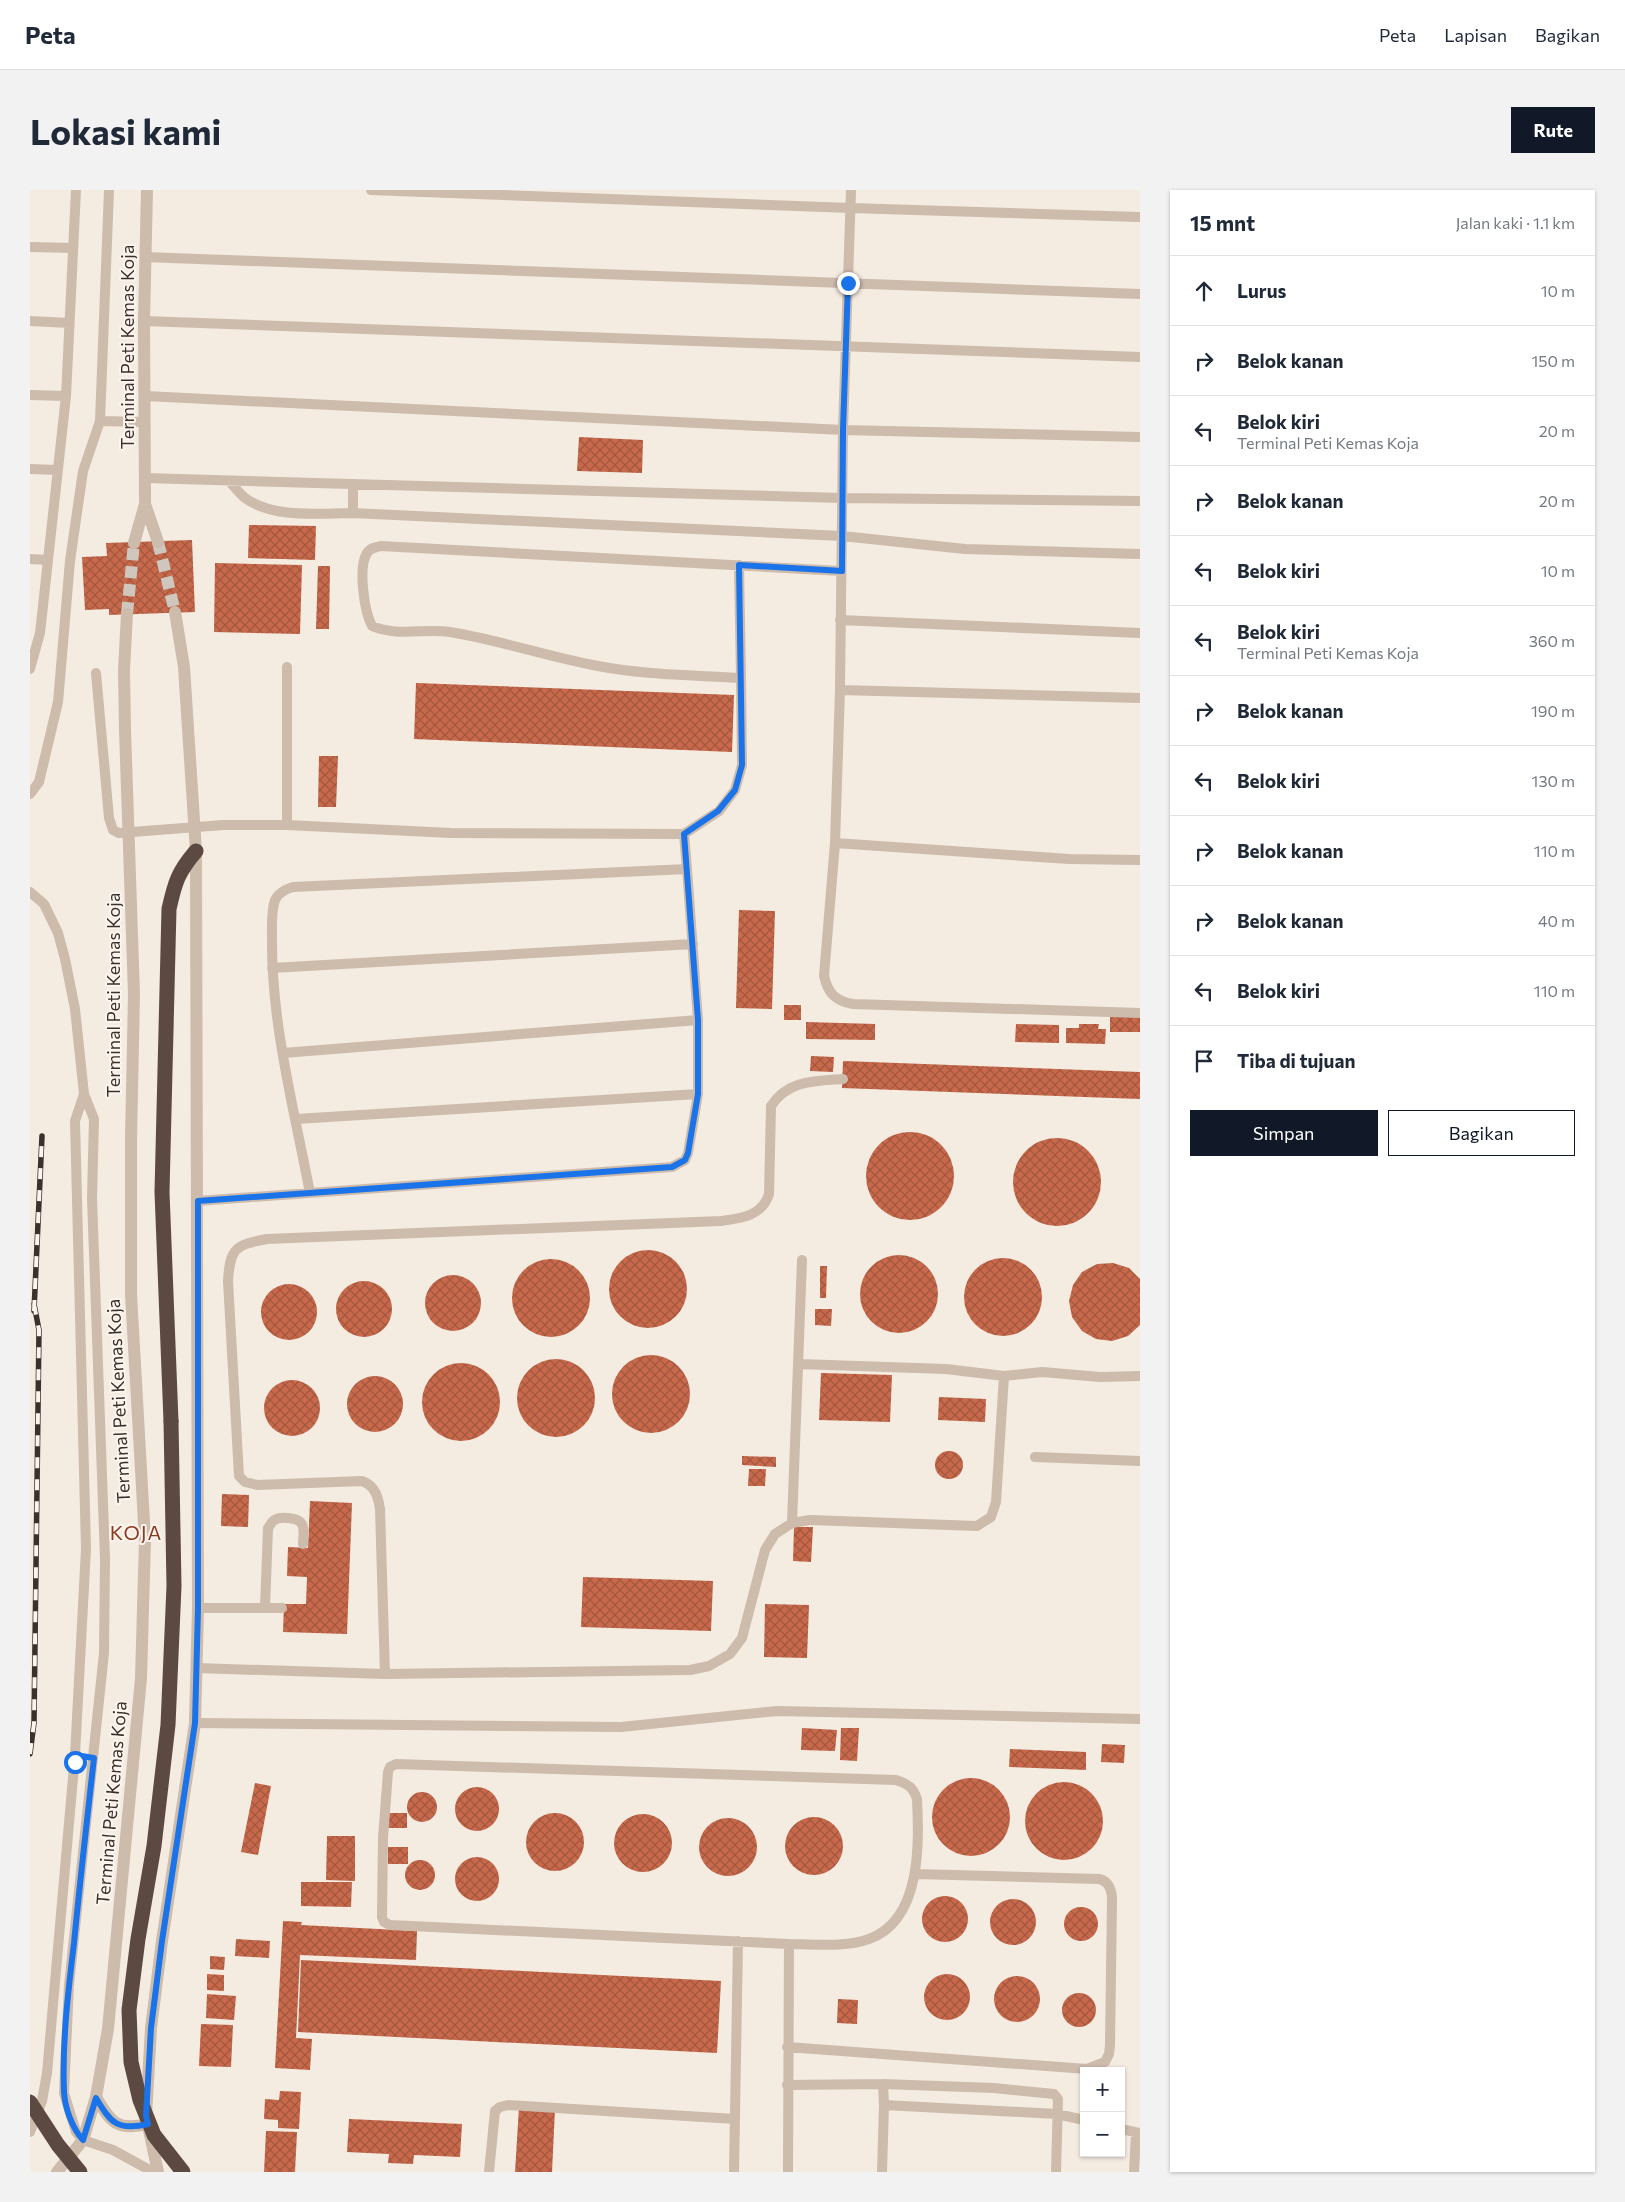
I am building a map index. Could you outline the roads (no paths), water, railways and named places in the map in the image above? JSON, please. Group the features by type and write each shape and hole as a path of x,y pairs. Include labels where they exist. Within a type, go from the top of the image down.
{"highway":[{"path":"183,2172 154,2135 140,2100 131,2062 129,2010 138,1938 154,1846 168,1725 174,1586 171,1421 162,1192 169,909 174,885 181,868 196,851"},
{"path":"30,2102 58,2145 80,2172"}],"street":[{"name":"Terminal Peti Kemas Koja","path":"134,543 145,504 144,256 146,190"},
{"name":"Terminal Peti Kemas Koja","path":"145,504 158,542"},
{"path":"158,2172 146,2116 151,2028 162,1941 195,1723 198,1608 196,851 184,667 175,612"},
{"name":"Terminal Peti Kemas Koja","path":"57,2172 83,2140 96,2098 108,2030 141,1678 144,1540 131,1294 131,1140 134,994 124,670 128,614"},
{"path":"96,2098 108,2117 123,2127 148,2124"}],"lane":[{"path":"30,669 48,560 66,396 76,190"},
{"path":"30,794 39,782 58,702 70,561 83,472 100,422 109,190"},
{"path":"371,190 850,208 1140,216"},
{"path":"851,190 843,430 836,842 824,976 826,988 833,997 842,1002 871,1006 1140,1012"},
{"path":"30,247 72,248"},
{"path":"144,256 1140,294"},
{"path":"144,321 1140,357"},
{"path":"30,322 69,323"},
{"path":"30,394 66,396"},
{"path":"144,396 843,430 1140,437"},
{"path":"100,422 145,422"},
{"path":"30,469 58,470"},
{"path":"145,478 842,498 1140,501"},
{"path":"229,481 245,498 264,507 291,512 353,513 842,536 965,548 1140,554"},
{"path":"353,484 353,513"},
{"path":"741,678 668,675 621,670 564,660 524,648 448,631 405,632 380,630 372,626 366,616 363,600 366,554 371,548 381,546 842,571"},
{"path":"30,559 48,560"},
{"path":"96,673 109,818 114,830 119,833 195,826 286,825 451,832 684,834 718,811 735,790 742,765 739,565"},
{"path":"840,620 1140,633"},
{"path":"286,825 287,666"},
{"path":"840,690 1140,698"},
{"path":"198,1201 672,1167 685,1160 688,1153 698,1094 698,1020 684,834"},
{"path":"836,842 1068,859 1140,860"},
{"path":"310,1193 282,1053 272,968 275,901 284,890 293,887 687,869"},
{"path":"30,892 44,904 58,934 65,958 75,1009 84,1094 94,1119 92,1198 105,1559 104,1653 69,1985 65,2054 66,2100 76,2132 83,2140 113,2150 153,2172"},
{"path":"272,968 693,944"},
{"path":"282,1053 698,1020"},
{"path":"385,1674 380,1509 377,1495 370,1484 362,1481 257,1485 249,1484 239,1476 228,1281 229,1262 234,1251 242,1244 267,1238 721,1222 745,1218 757,1212 766,1204 769,1194 771,1106 777,1096 789,1088 809,1082 843,1079"},
{"path":"30,2132 42,2101 47,2073 75,1755 86,1549 75,1121 84,1094"},
{"path":"296,1119 698,1094"},
{"path":"792,1523 802,1260"},
{"path":"799,1364 946,1369 1004,1376 1042,1372 1100,1377 1140,1376"},
{"path":"196,1668 385,1674 680,1670 709,1666 730,1654 742,1638 766,1550 775,1534 792,1523 810,1520 977,1526 984,1523 994,1511 996,1502 1004,1376"},
{"path":"82,1389 98,1388"},
{"path":"1035,1457 1140,1460"},
{"path":"265,1608 268,1528 272,1522 278,1519 297,1519 302,1522 304,1528 303,1544"},
{"path":"198,1608 282,1608"},
{"path":"195,1723 621,1727 777,1711 1140,1720"},
{"path":"75,1755 94,1758"},
{"path":"396,1764 896,1780 908,1784 914,1789 917,1799 916,1874 908,1899 900,1912 882,1932 869,1939 846,1944 789,1944 388,1925 382,1918 383,1838 389,1769 396,1764"},
{"path":"787,2046 1087,2069 1105,2062 1109,2054 1110,2045 1112,1900 1112,1893 1107,1883 1099,1878 916,1874"},
{"path":"734,2172 738,1941"},
{"path":"788,2172 787,2046 789,1944"},
{"path":"787,2085 883,2084 1054,2094 1058,2099 1056,2172"},
{"path":"882,2172 883,2084"},
{"path":"490,2172 494,2111 500,2106 508,2104 735,2119"},
{"path":"884,2105 1058,2114 1080,2119"},
{"path":"1125,2130 1138,2133 1134,2172"}],"tunnel":[{"path":"158,542 175,612"},
{"path":"127,614 134,543"}],"railway":[{"path":"34,1311 42,1136"},
{"path":"30,1754 34,1723 39,1330 34,1304"}],"district":[{"name":"KOJA","path":"136,1533"}]}
